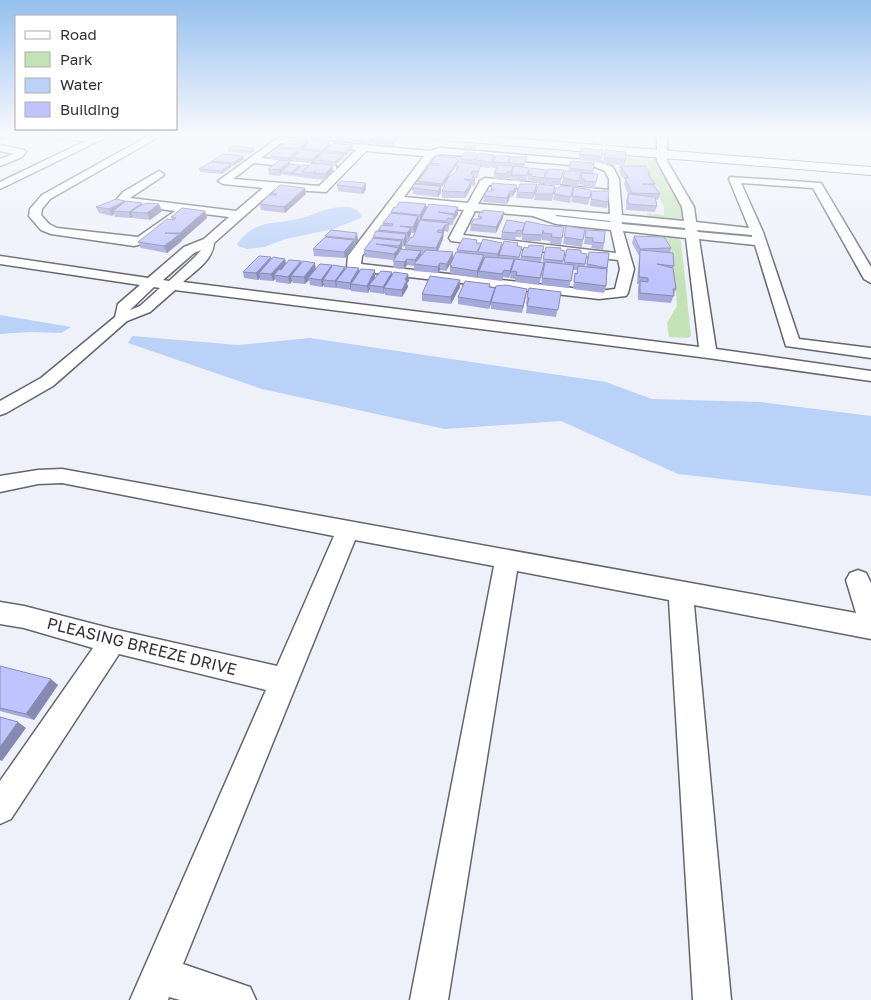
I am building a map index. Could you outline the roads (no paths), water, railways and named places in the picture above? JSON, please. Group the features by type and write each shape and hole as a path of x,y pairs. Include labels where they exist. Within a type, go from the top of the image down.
{"street":[{"path":"73,182 46,197 36,209 35,216 44,227 55,232 134,242 142,240 185,208"},
{"path":"147,182 124,197 125,201 238,215"},
{"path":"240,182 322,190 330,182"},
{"path":"410,182 355,256 354,267 599,295 621,293 627,269 616,222 614,182"},
{"path":"485,182 455,238 623,258"},
{"path":"492,182 616,194"},
{"path":"673,182 688,208 708,353"},
{"path":"735,182 758,237 792,343 871,353"},
{"path":"766,182 817,186 871,279"},
{"path":"122,318 123,307 189,250 208,242 273,185"},
{"path":"396,200 535,214 557,212 616,222 758,237"},
{"path":"0,410 47,382 122,318 145,309 202,258 207,251 208,242"},
{"path":"0,260 172,285 708,353 871,376"},
{"path":"0,484 38,477 62,476 871,627"},
{"path":"237,1000 155,987 348,529"},
{"path":"429,1000 507,559"},
{"path":"858,580 871,622"},
{"path":"681,591 712,1000"},
{"name":"PLEASING BREEZE DRIVE","path":"0,614 24,617 113,641 284,681"},
{"path":"0,808 113,641"}],"water":[{"path":"350,207 362,215 361,218 333,229 286,239 264,247 247,249 237,244 244,235 259,226 301,218 329,209"},
{"path":"0,315 71,327 61,333 30,332 0,334"},
{"path":"132,336 238,345 310,338 606,382 652,399 761,402 871,416 871,496 678,474 561,421 445,429 262,389 128,343"}]}
